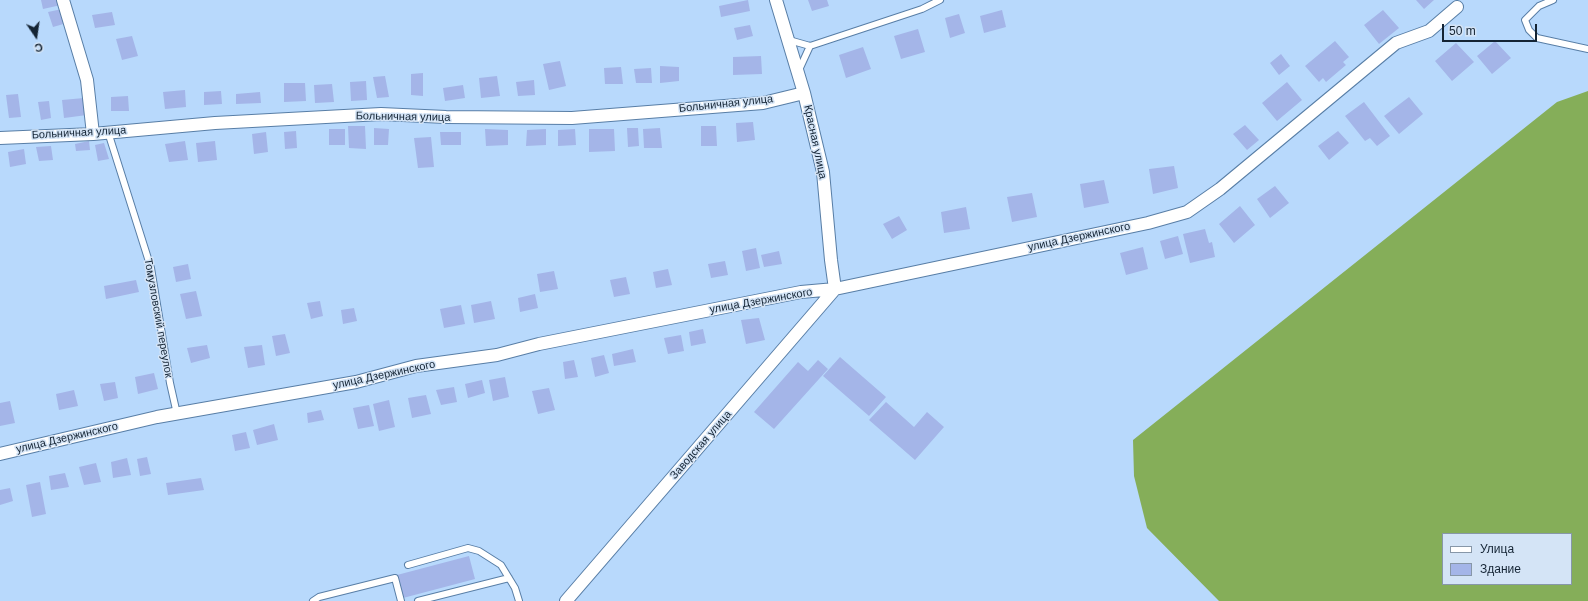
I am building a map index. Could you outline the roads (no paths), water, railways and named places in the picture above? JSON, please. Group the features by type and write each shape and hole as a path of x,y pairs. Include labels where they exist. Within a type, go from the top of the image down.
{"street":[{"path":"63,0 86,80 93,134"},
{"name":"Красная улица","path":"776,0 804,93 823,172 835,289"},
{"name":"улица Дзержинского","path":"0,454 177,414 356,382 416,366 497,355 539,344 801,292 835,289 1140,224 1186,212 1220,189 1396,43 1429,31 1457,7"},
{"name":"Больничная улица","path":"0,138 93,134 215,123 381,114 446,117 572,118 763,102 804,93"},
{"name":"Заводская улица","path":"566,601 835,289"}],"lane":[{"path":"788,40 810,46 922,9 940,0"},
{"path":"1553,0 1539,6 1525,20 1529,30 1537,38 1588,50"},
{"path":"798,72 810,46"},
{"name":"Томузловский переулок","path":"108,132 151,268 170,383 177,414"},
{"path":"408,565 468,548 479,551 501,565 515,588 519,601"},
{"path":"313,601 319,597 395,578 401,601"},
{"path":"418,601 508,578"}]}
